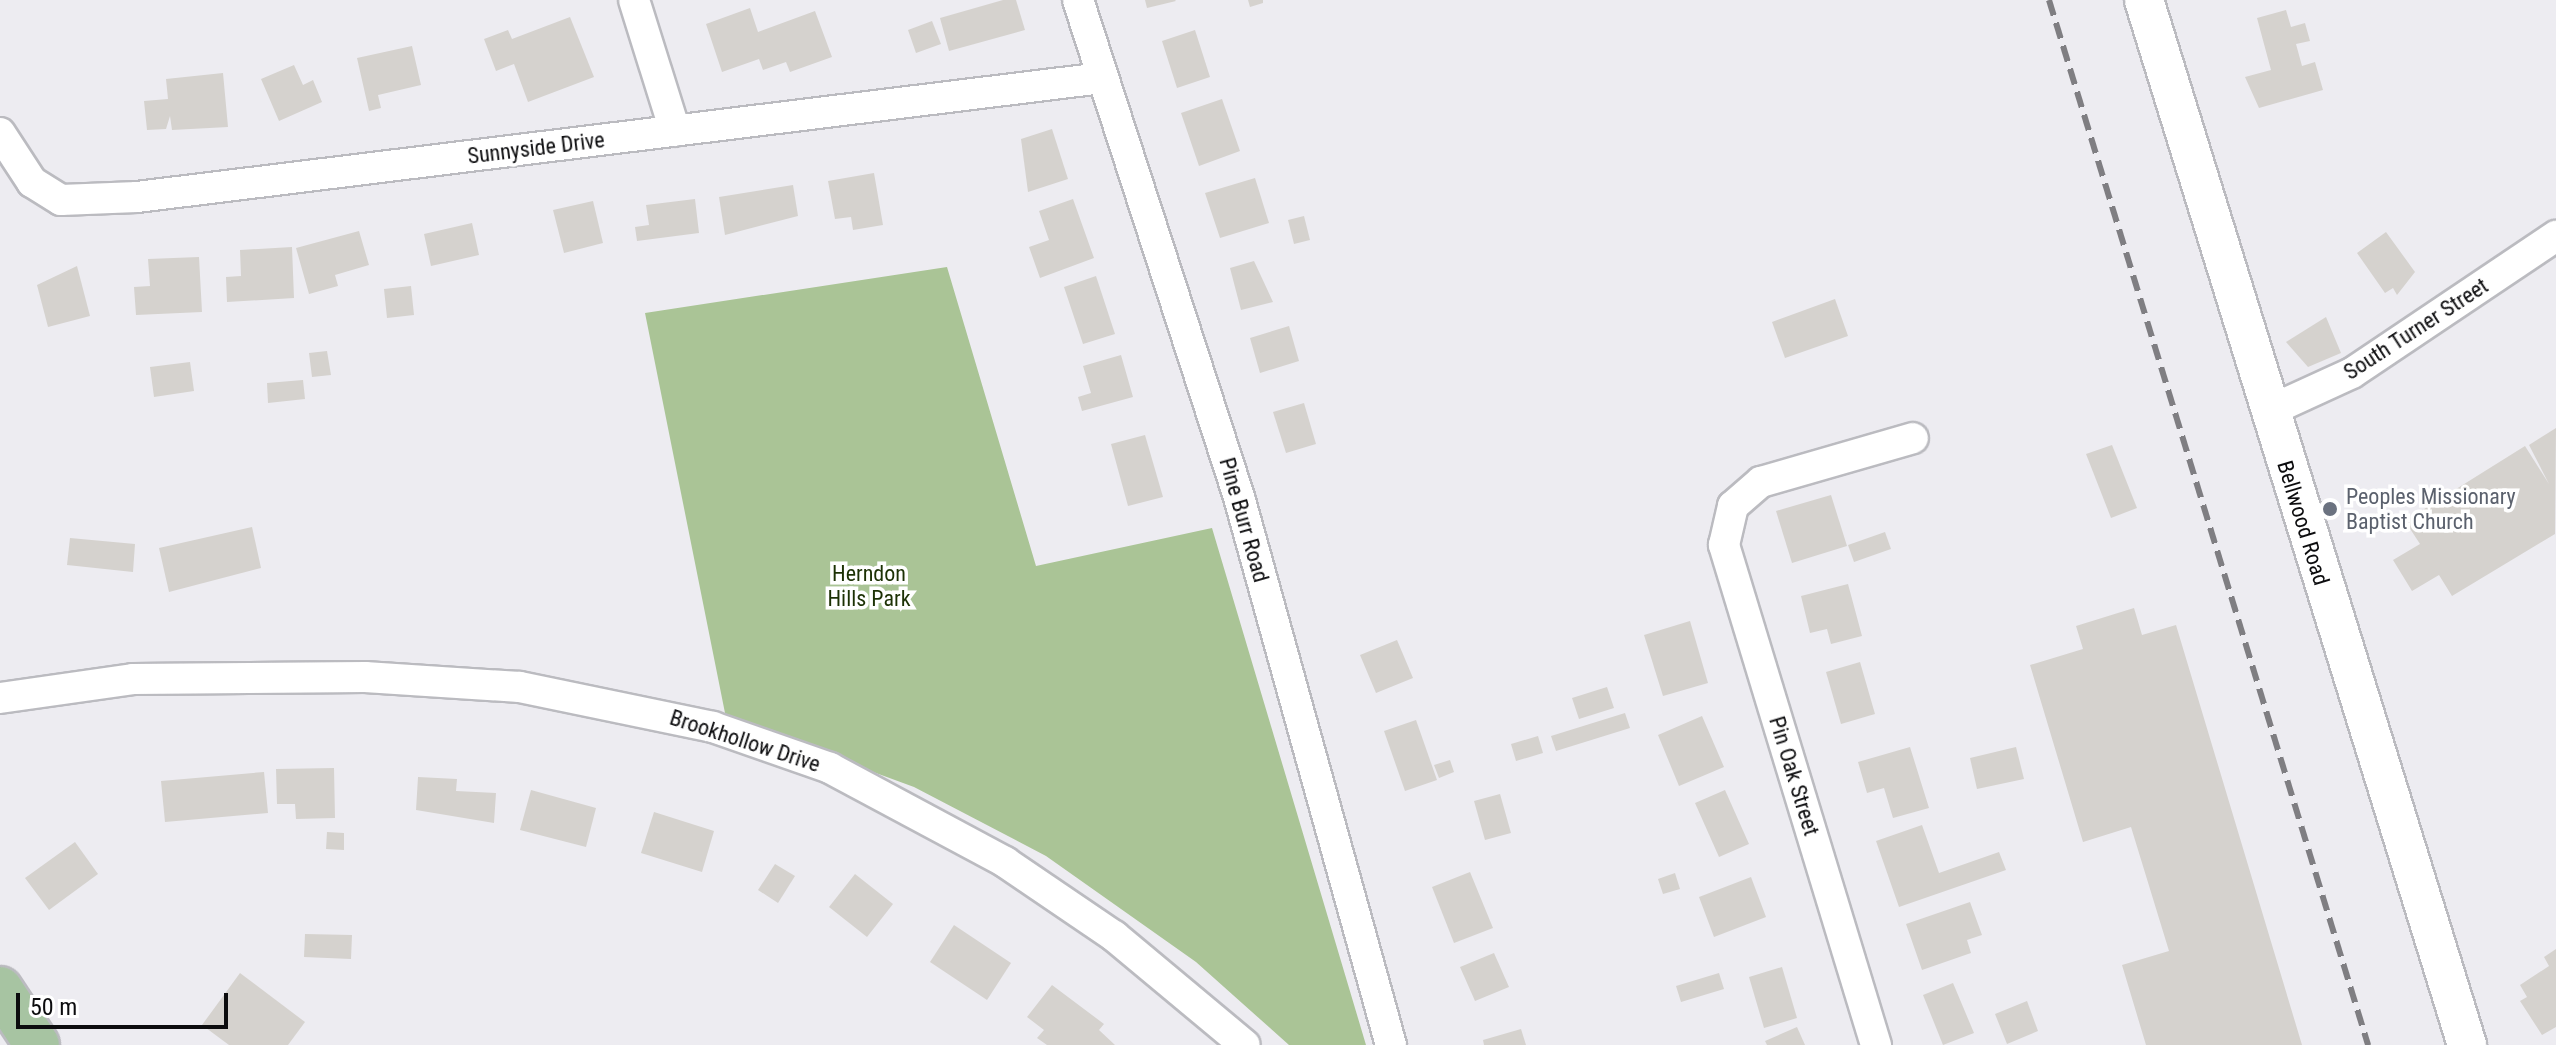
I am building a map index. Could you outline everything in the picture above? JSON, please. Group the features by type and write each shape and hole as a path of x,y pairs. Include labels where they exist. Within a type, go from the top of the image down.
{"main road":[{"path":"0,989 37,1045"}],"street":[{"path":"634,0 675,131"},
{"name":"Pine Burr Road","path":"1078,0 1239,497 1391,1045"},
{"name":"Bellwood Road","path":"2144,0 2467,1045"},
{"name":"Sunnyside Drive","path":"0,133 32,182 61,200 675,131 1102,78"},
{"name":"South Turner Street","path":"2269,411 2352,373 2556,236"},
{"name":"Pin Oak Street","path":"1876,1045 1724,545 1733,506 1761,482 1913,438"},
{"name":"Brookhollow Drive","path":"0,698 162,678 249,673 520,687 728,732 830,768 1005,862 1114,936 1245,1045"}],"green space":[{"name":"Herndon Hills Park","path":"947,267 1036,566 1212,528 1366,1045 1289,1045 1196,962 1046,856 914,787 726,718 645,313"}],"building":[{"path":"1003,0 1016,0 1025,30 949,51 940,18"},
{"path":"1145,0 1175,0 1176,1 1147,8"},
{"path":"1248,0 1263,0 1263,3 1250,7"},
{"path":"750,8 758,32 815,11 832,57 790,72 786,62 763,70 759,59 722,72 706,24"},
{"path":"2286,10 2291,27 2305,23 2310,41 2296,44 2302,66 2315,62 2323,90 2259,108 2245,77 2271,70 2257,18"},
{"path":"570,17 594,77 528,102 514,64 496,71 484,39 508,30 512,39"},
{"path":"932,21 941,44 916,53 908,30"},
{"path":"1195,30 1210,77 1177,88 1162,41"},
{"path":"412,46 421,85 378,95 381,108 369,111 357,58"},
{"path":"294,65 303,85 313,80 322,102 279,121 261,79"},
{"path":"223,73 228,127 172,130 170,116 166,129 147,130 144,101 168,99 166,79"},
{"path":"1222,99 1240,151 1199,166 1181,113"},
{"path":"1052,129 1068,179 1028,192 1021,139"},
{"path":"874,173 883,225 853,230 851,217 835,219 828,181"},
{"path":"1255,178 1269,223 1220,238 1205,193"},
{"path":"793,185 798,216 725,235 719,197"},
{"path":"695,199 699,233 637,241 635,227 649,225 646,205"},
{"path":"1073,199 1094,258 1040,278 1029,247 1049,240 1039,211"},
{"path":"593,201 603,243 564,253 553,210"},
{"path":"1304,216 1310,240 1294,244 1288,220"},
{"path":"472,223 479,255 431,266 424,234"},
{"path":"359,231 369,265 335,275 338,286 309,294 296,248"},
{"path":"2386,232 2415,272 2397,295 2393,288 2385,293 2357,253"},
{"path":"292,247 294,298 227,302 226,277 241,276 240,250"},
{"path":"199,257 202,312 136,315 134,287 150,286 148,259"},
{"path":"1254,261 1273,302 1241,310 1230,268"},
{"path":"77,266 90,316 48,327 37,285"},
{"path":"1096,276 1115,334 1083,344 1064,287"},
{"path":"411,286 414,315 387,318 384,289"},
{"path":"1835,299 1848,336 1785,358 1772,322"},
{"path":"2326,317 2341,353 2308,367 2286,342"},
{"path":"1289,326 1299,361 1260,373 1250,338"},
{"path":"327,351 331,375 312,377 309,353"},
{"path":"1121,355 1133,397 1082,411 1078,397 1091,393 1083,366"},
{"path":"190,362 194,391 154,397 150,367"},
{"path":"303,380 305,399 268,403 267,383"},
{"path":"1304,403 1316,444 1286,453 1273,412"},
{"path":"2556,428 2555,534 2452,596 2439,575 2412,591 2393,560 2420,544 2405,521 2525,446 2549,484 2529,445"},
{"path":"1145,435 1163,497 1128,506 1111,444"},
{"path":"2112,445 2137,508 2111,518 2086,454"},
{"path":"1831,495 1847,546 1792,563 1776,511"},
{"path":"252,527 261,568 169,592 159,548"},
{"path":"1885,532 1891,549 1854,562 1848,545"},
{"path":"70,538 135,544 133,572 67,565"},
{"path":"1848,584 1862,636 1831,644 1827,629 1810,633 1801,596"},
{"path":"2134,608 2142,635 2176,625 2302,1045 2146,1045 2122,965 2169,951 2131,827 2083,842 2030,665 2083,649 2076,626"},
{"path":"1690,621 1708,683 1663,696 1644,635"},
{"path":"1397,640 1413,678 1376,693 1360,655"},
{"path":"1860,662 1875,714 1841,724 1826,672"},
{"path":"1607,687 1614,708 1579,719 1572,698"},
{"path":"1625,713 1630,728 1556,751 1551,736"},
{"path":"1702,716 1724,767 1679,786 1658,735"},
{"path":"1416,720 1437,780 1405,791 1384,731"},
{"path":"1538,736 1543,753 1516,761 1511,744"},
{"path":"1910,747 1929,808 1893,818 1884,788 1867,793 1858,762"},
{"path":"2016,747 2024,779 1977,789 1970,758"},
{"path":"1450,760 1454,772 1439,778 1434,765"},
{"path":"334,768 335,818 296,819 295,804 277,804 276,769"},
{"path":"264,772 268,813 165,822 161,781"},
{"path":"418,777 457,779 456,791 496,793 494,823 416,810"},
{"path":"531,790 596,808 586,847 520,830"},
{"path":"1725,790 1749,844 1719,857 1695,803"},
{"path":"1500,794 1511,833 1485,840 1474,801"},
{"path":"654,812 714,831 702,872 641,853"},
{"path":"1922,825 1939,873 1999,852 2006,870 1899,907 1876,841"},
{"path":"327,832 344,833 344,850 326,849"},
{"path":"75,842 98,874 49,910 25,878"},
{"path":"775,864 795,876 778,903 758,890"},
{"path":"1470,872 1493,928 1454,943 1432,887"},
{"path":"1675,873 1680,889 1663,894 1658,879"},
{"path":"855,874 893,904 867,937 829,907"},
{"path":"1751,877 1766,917 1714,937 1699,897"},
{"path":"1970,902 1982,935 1967,940 1971,953 1922,970 1906,924"},
{"path":"954,925 1011,963 987,1000 930,962"},
{"path":"305,934 352,935 351,959 304,957"},
{"path":"2556,949 2556,1027 2542,1035 2520,1001 2527,997 2520,985 2549,966 2544,957"},
{"path":"1494,953 1509,987 1475,1001 1460,967"},
{"path":"1782,967 1797,1018 1764,1028 1749,977"},
{"path":"240,973 305,1022 288,1045 229,1045 202,1025"},
{"path":"1719,973 1724,989 1681,1002 1676,986"},
{"path":"1953,983 1974,1033 1943,1045 1923,995"},
{"path":"1052,985 1104,1024 1099,1030 1115,1045 1047,1045 1037,1038 1044,1030 1027,1017"},
{"path":"2027,1001 2038,1031 2007,1044 1995,1014"},
{"path":"1797,1027 1805,1045 1767,1045 1765,1041"},
{"path":"1521,1029 1526,1045 1484,1045 1483,1040"}],"railway":[{"path":"2049,0 2368,1045"}],"place":[{"name":"Peoples Missionary Baptist Church","path":"2330,509"}]}
